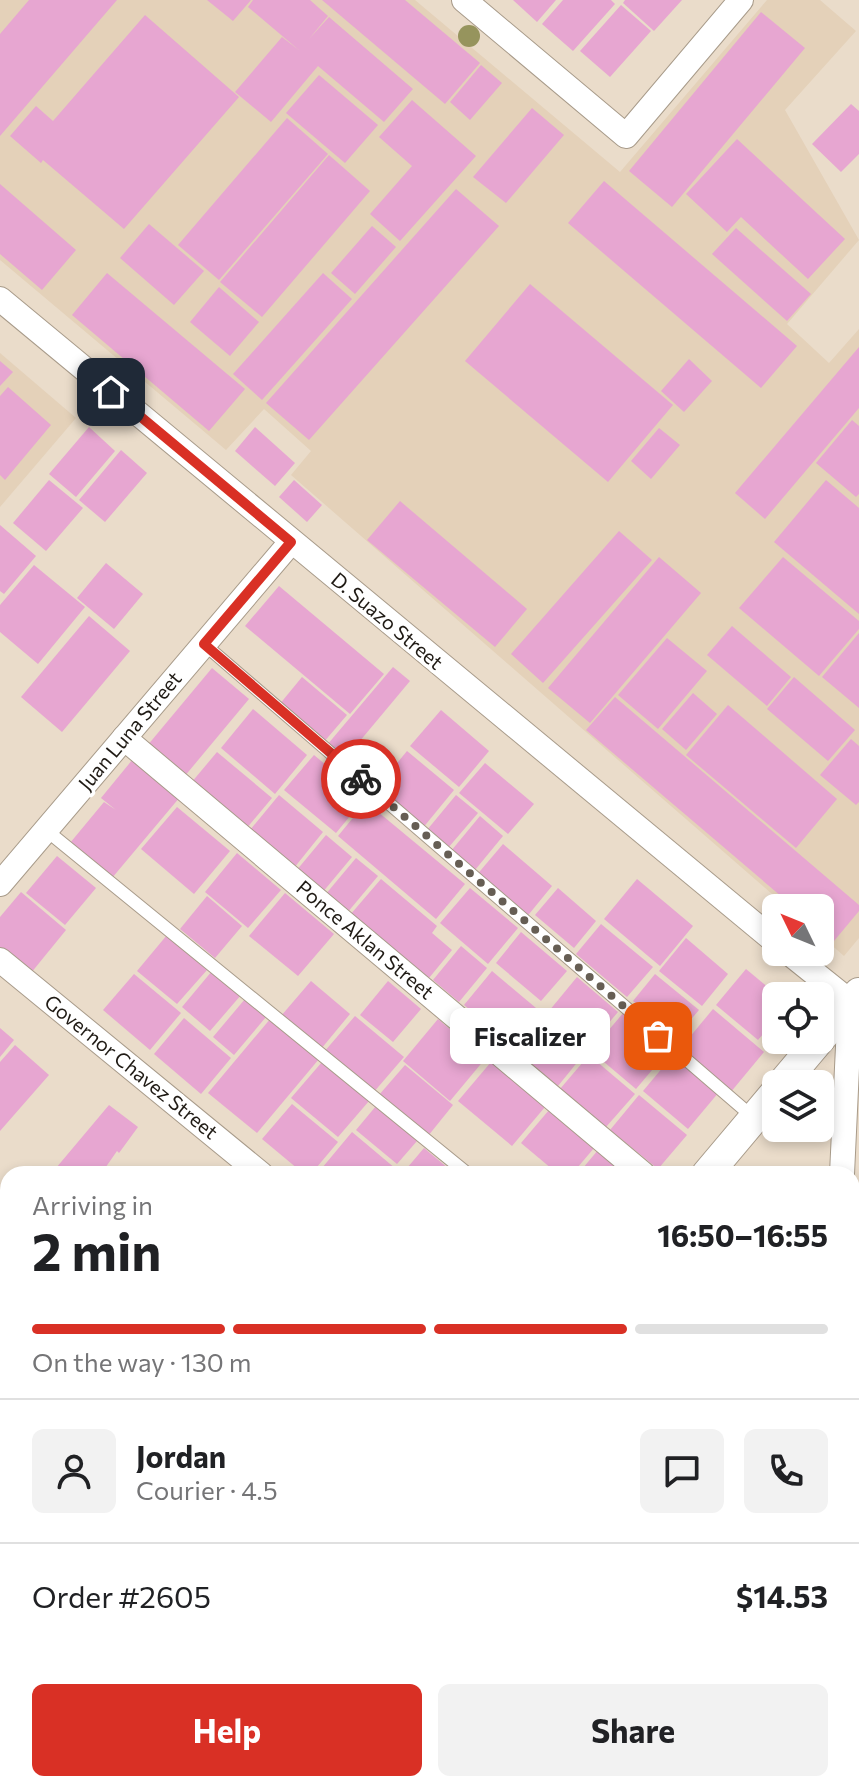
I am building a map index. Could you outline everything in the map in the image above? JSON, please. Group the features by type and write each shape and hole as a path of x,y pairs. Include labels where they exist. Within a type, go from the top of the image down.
{"street":[{"path":"464,0 626,136 741,0"},
{"name":"D. Suazo Street","path":"0,299 762,930"},
{"name":"Juan Luna Street","path":"0,884 291,542"},
{"name":"Ponce Aklan Street","path":"124,738 633,1166"},
{"name":"Governor Chavez Street","path":"0,960 251,1166"},
{"path":"807,966 856,1002"},
{"path":"834,1025 856,1002"},
{"path":"843,1166 856,1002"},
{"path":"794,1070 808,1054"},
{"path":"714,1166 762,1109"}],"lane":[{"path":"204,644 754,1118"},
{"path":"46,830 458,1166"}],"shaded area":[{"path":"0,0 415,0 620,172 767,0 820,0 856,31 785,110 859,240 787,324 829,363 859,329 859,938 844,956 834,947 834,894 772,894 291,475 311,451 264,409 226,450 0,260"},
{"path":"0,353 76,418 0,507"}],"building":[{"path":"29,0 117,0 0,136 0,34"},
{"path":"207,0 251,0 233,21"},
{"path":"253,0 310,0 328,16 309,39 329,17 413,89 384,122 318,66 271,122 235,92 282,37 300,51 248,7"},
{"path":"322,0 405,0 480,63 445,104"},
{"path":"513,0 556,0 537,22"},
{"path":"563,0 611,0 615,4 573,51 542,24"},
{"path":"625,0 682,0 654,31 623,3"},
{"path":"621,5 651,31 610,77 580,51"},
{"path":"761,12 805,48 672,207 629,171"},
{"path":"145,15 239,97 124,229 10,136 36,106 53,121"},
{"path":"481,65 502,83 470,120 450,102"},
{"path":"319,75 378,125 345,163 286,113"},
{"path":"412,100 476,156 400,241 370,214 412,166 379,137"},
{"path":"851,104 859,111 859,154 841,172 812,144"},
{"path":"532,108 564,135 506,203 473,177"},
{"path":"287,118 328,154 219,280 178,245"},
{"path":"737,139 845,239 808,279 741,217 727,232 686,194"},
{"path":"329,155 370,191 262,317 220,282"},
{"path":"604,181 797,346 761,388 568,223"},
{"path":"0,184 76,250 42,290 0,254"},
{"path":"456,189 499,226 309,440 266,403"},
{"path":"149,224 204,271 174,305 120,258"},
{"path":"372,226 396,247 355,294 331,273"},
{"path":"736,228 811,294 787,321 712,254"},
{"path":"107,273 245,389 209,431 72,315"},
{"path":"323,273 352,299 262,400 233,374"},
{"path":"530,284 673,405 608,482 465,361"},
{"path":"219,287 259,322 230,356 190,322"},
{"path":"859,347 859,408 765,519 735,493"},
{"path":"689,359 712,381 684,412 661,391"},
{"path":"0,361 13,372 0,386"},
{"path":"8,387 51,425 5,480 0,475 0,396"},
{"path":"852,420 859,426 859,494 856,497 816,463"},
{"path":"89,427 115,451 76,497 49,474"},
{"path":"255,427 295,463 275,486 235,451"},
{"path":"659,428 680,445 651,479 631,461"},
{"path":"121,450 147,473 105,522 79,500"},
{"path":"49,480 83,508 46,551 13,523"},
{"path":"294,480 322,505 307,522 279,497"},
{"path":"826,480 859,508 859,614 774,542"},
{"path":"400,501 527,609 495,647 367,540"},
{"path":"0,525 36,556 4,594 0,591"},
{"path":"619,531 652,560 543,683 511,654"},
{"path":"659,557 701,593 590,723 548,688"},
{"path":"783,557 859,621 859,629 819,676 739,608"},
{"path":"106,563 143,594 114,629 77,598"},
{"path":"34,565 85,607 38,664 0,632 0,605"},
{"path":"279,586 384,674 350,714 245,626"},
{"path":"89,616 130,651 62,732 21,697"},
{"path":"732,626 791,677 767,706 707,655"},
{"path":"859,633 859,708 822,677"},
{"path":"667,638 707,671 658,729 618,695"},
{"path":"393,667 410,681 344,760 327,745"},
{"path":"212,668 249,699 184,777 147,746"},
{"path":"302,677 347,715 323,743 279,705"},
{"path":"794,677 855,730 828,761 767,709"},
{"path":"693,693 717,714 686,750 662,729"},
{"path":"615,697 859,905 859,911 834,941 834,894 779,894 586,730"},
{"path":"728,705 837,799 796,848 686,755"},
{"path":"253,709 307,755 275,794 221,748"},
{"path":"441,710 489,751 459,787 410,746"},
{"path":"851,739 859,746 859,802 856,805 820,775"},
{"path":"407,751 454,790 422,829 375,790"},
{"path":"217,752 272,798 246,829 191,783"},
{"path":"314,755 365,798 336,833 284,790"},
{"path":"133,759 180,797 112,878 70,843 104,802 116,810 101,798"},
{"path":"485,763 534,804 508,834 459,793"},
{"path":"279,795 323,832 294,868 250,830"},
{"path":"456,795 478,813 448,848 427,830"},
{"path":"366,802 465,884 436,919 338,836"},
{"path":"177,807 230,851 194,894 141,849"},
{"path":"480,816 503,836 475,870 451,851"},
{"path":"326,835 352,857 322,893 296,871"},
{"path":"503,844 552,886 525,919 475,877"},
{"path":"237,853 281,890 248,928 205,892"},
{"path":"57,856 96,888 65,925 26,893"},
{"path":"356,858 378,876 347,913 325,895"},
{"path":"381,879 437,926 432,933 452,950 429,978 350,915"},
{"path":"637,879 693,926 660,966 604,919"},
{"path":"470,888 518,928 488,964 440,923"},
{"path":"558,888 596,921 574,948 535,915"},
{"path":"21,892 66,930 31,973 0,947 0,917"},
{"path":"285,893 334,934 298,976 249,936"},
{"path":"207,896 242,926 215,958 180,929"},
{"path":"601,924 653,967 627,997 576,954"},
{"path":"521,932 567,971 541,1001 496,963"},
{"path":"167,935 207,970 177,1004 137,971"},
{"path":"686,938 728,974 702,1006 659,971"},
{"path":"461,946 487,968 459,1002 433,980"},
{"path":"746,969 762,982 762,1035 758,1040 716,1005"},
{"path":"212,971 241,995 210,1031 182,1007"},
{"path":"492,971 536,1008 508,1041 464,1005"},
{"path":"134,974 181,1013 150,1050 103,1010"},
{"path":"655,974 699,1010 676,1037 633,1001"},
{"path":"577,977 618,1012 590,1045 549,1011"},
{"path":"311,981 350,1014 321,1049 281,1016"},
{"path":"388,981 421,1009 393,1042 360,1015"},
{"path":"245,999 266,1017 234,1055 213,1037"},
{"path":"713,1009 762,1050 762,1054 730,1093 679,1050"},
{"path":"542,1010 588,1049 558,1086 511,1047"},
{"path":"624,1012 669,1050 636,1089 591,1051"},
{"path":"355,1016 404,1057 373,1093 324,1052"},
{"path":"184,1018 231,1058 201,1094 154,1054"},
{"path":"271,1018 319,1059 257,1133 208,1093"},
{"path":"438,1019 485,1059 450,1101 403,1061"},
{"path":"0,1028 14,1040 0,1057"},
{"path":"15,1045 49,1075 0,1131 0,1062"},
{"path":"674,1054 719,1092 688,1129 643,1091"},
{"path":"589,1055 635,1094 606,1127 560,1089"},
{"path":"322,1062 369,1101 338,1137 291,1098"},
{"path":"491,1062 545,1107 512,1146 458,1101"},
{"path":"405,1065 453,1105 428,1136 379,1095"},
{"path":"639,1095 687,1135 661,1166 654,1166 610,1130"},
{"path":"555,1103 600,1141 579,1166 548,1166 521,1143"},
{"path":"292,1104 338,1142 318,1166 294,1166 262,1139"},
{"path":"109,1105 138,1127 107,1166 58,1166"},
{"path":"376,1106 417,1141 397,1164 356,1130"},
{"path":"352,1132 392,1166 324,1166"},
{"path":"603,1144 629,1166 585,1166"},
{"path":"424,1148 445,1166 409,1166"}],"way so far":[{"path":"361,779 658,1036"}],"place":[{"name":"Fiscalizer","path":"658,1036"}],"route":[{"path":"111,392 291,542 204,644 361,779"}]}
